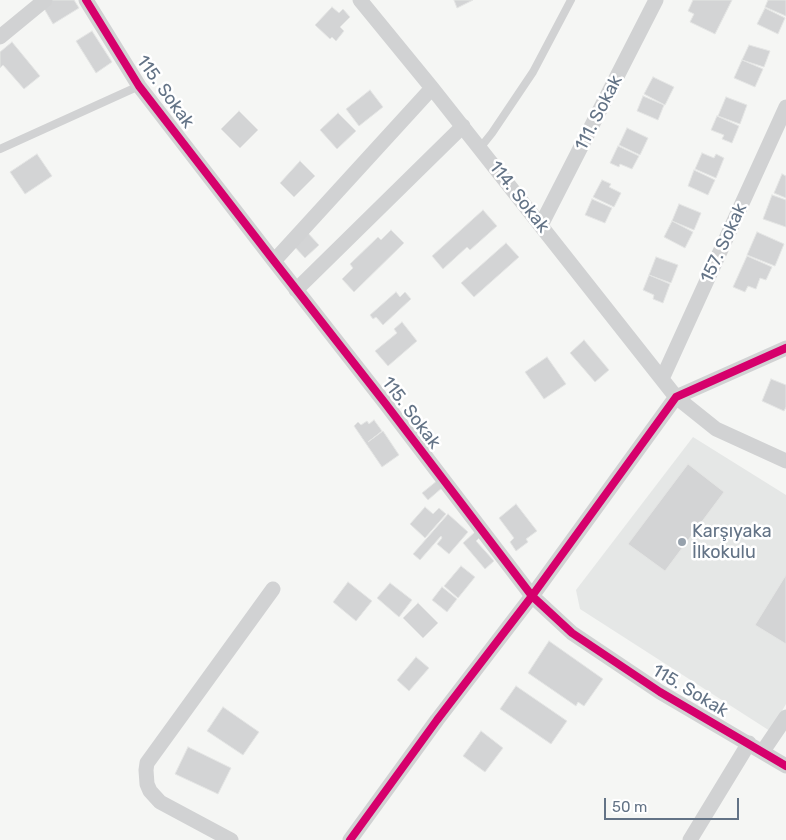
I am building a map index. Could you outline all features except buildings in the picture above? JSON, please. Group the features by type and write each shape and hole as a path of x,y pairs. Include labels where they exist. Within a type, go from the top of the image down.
{"street":[{"path":"0,37 45,0"},
{"name":"115. Sokak","path":"86,0 139,86 532,596 572,633 660,692 786,766"},
{"name":"114. Sokak","path":"360,0 463,126 676,396 716,428 786,461"},
{"name":"111. Sokak","path":"541,225 656,0"},
{"path":"274,261 432,88"},
{"name":"157. Sokak","path":"662,379 786,108"},
{"path":"296,290 463,126"},
{"path":"350,840 437,720 532,596 676,396 786,348"},
{"path":"230,840 160,802 150,791 147,784 147,763 273,589"},
{"path":"763,751 786,717"},
{"path":"690,840 749,743"}],"lane":[{"path":"480,148 533,72 571,0"},
{"path":"0,149 139,86"}],"shaded area":[{"name":"Karşıyaka İlkokulu","path":"693,437 786,495 786,704 770,731 580,609 576,590"}],"cycle path":[{"path":"86,0 139,86 532,596 572,633 660,692 786,766"},
{"path":"350,840 437,720 532,596 676,397 786,348"}],"place":[{"name":"Karşıyaka İlkokulu","path":"682,542"}]}
